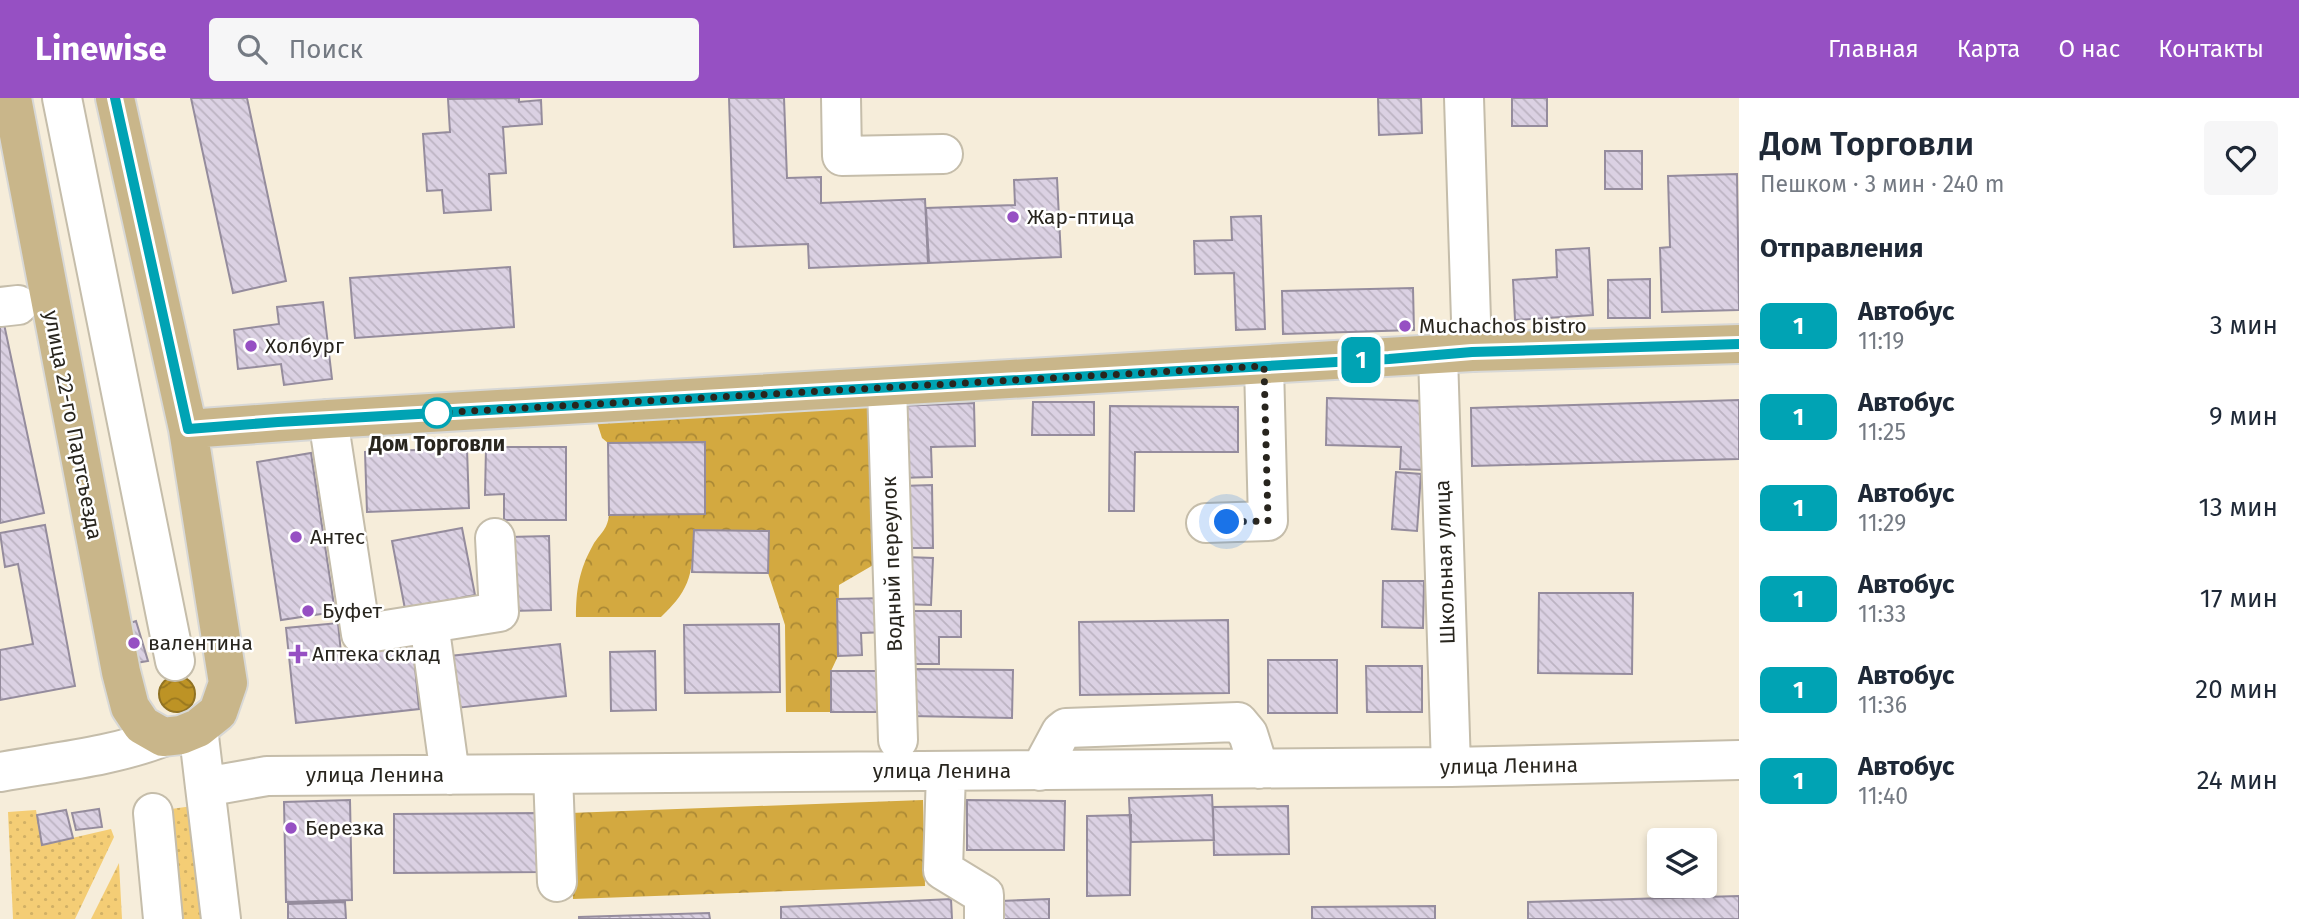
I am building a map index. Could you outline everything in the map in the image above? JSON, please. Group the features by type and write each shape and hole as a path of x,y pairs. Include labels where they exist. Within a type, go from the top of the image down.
{"main road":[{"name":"улица 22-го Партсъезда","path":"12,98 127,696 130,707 142,725 179,731"},
{"path":"115,98 188,429 228,682 179,731"},
{"path":"188,429 1455,354 1739,344"}],"street":[{"path":"62,98 175,661"},
{"path":"841,98 842,156 943,154"},
{"name":"Школьная улица","path":"1451,767 1455,354 1464,98"},
{"path":"1206,523 1268,521 1264,366"},
{"name":"Водный переулок","path":"887,387 898,740"},
{"path":"328,419 360,634 499,612 495,538"},
{"path":"429,623 450,775"},
{"path":"0,772 102,755 179,731 205,787 221,919"},
{"name":"улица Ленина","path":"205,787 267,776 1451,767 1739,760"},
{"path":"946,771 943,870 984,895 984,919"},
{"path":"553,774 557,882"},
{"path":"153,813 163,919"}],"shaded area":[{"path":"207,804 221,919 181,919 171,809"},
{"path":"36,810 42,845 111,829 114,837 75,919 13,919 8,812"},
{"path":"119,863 122,919 91,919"}],"green space":[{"path":"883,393 887,557 839,585 838,656 831,671 831,712 786,712 785,625 768,573 768,531 694,530 689,578 679,597 661,617 576,617 581,572 588,554 605,528 609,515 705,514 705,442 608,443 602,438 594,413"},
{"path":"923,800 925,886 573,899 570,813"}],"water":[{"path":"177,676 190,681 195,694 190,707 177,712 164,707 159,694 164,681"}],"building":[{"path":"191,98 247,98 286,281 233,293"},
{"path":"519,98 519,102 541,100 542,124 503,127 506,173 489,174 491,210 444,213 442,190 427,191 423,134 450,132 448,99"},
{"path":"729,98 784,98 787,178 821,177 821,203 925,199 928,263 809,268 808,244 734,247"},
{"path":"1378,98 1421,98 1422,133 1379,135"},
{"path":"1512,98 1547,98 1547,126 1512,126"},
{"path":"1605,151 1642,151 1642,189 1605,189"},
{"path":"1737,174 1739,310 1662,312 1660,248 1670,247 1668,176"},
{"path":"1057,178 1061,257 929,263 926,208 1015,205 1014,180"},
{"path":"1261,216 1265,329 1236,330 1234,273 1195,274 1194,241 1232,240 1231,217"},
{"path":"1589,248 1593,315 1515,320 1513,280 1557,277 1556,250"},
{"path":"510,267 514,327 355,338 350,278"},
{"path":"1650,279 1650,318 1608,318 1608,280"},
{"path":"1413,288 1414,330 1283,334 1282,291"},
{"path":"323,302 332,379 284,385 281,364 238,369 234,330 279,324 277,307"},
{"path":"4,324 44,513 0,523 0,325"},
{"path":"1327,398 1427,401 1425,470 1400,469 1401,447 1326,445"},
{"path":"1739,400 1739,459 1472,466 1471,408"},
{"path":"1033,402 1094,402 1094,435 1032,435"},
{"path":"974,403 975,446 931,447 932,477 898,478 896,406"},
{"path":"1110,406 1238,407 1238,452 1135,452 1134,511 1109,511"},
{"path":"705,442 705,514 609,515 608,443"},
{"path":"486,447 566,447 566,520 504,520 504,494 485,495"},
{"path":"467,448 469,508 367,512 365,452"},
{"name":"Антес","path":"311,453 335,612 281,620 257,462"},
{"path":"1396,472 1421,474 1417,531 1392,529"},
{"path":"932,485 933,548 902,548 901,486"},
{"path":"45,525 75,686 0,700 0,650 33,644 18,564 5,567 0,533"},
{"path":"462,528 475,595 405,609 392,541"},
{"path":"694,530 769,531 768,573 692,572"},
{"path":"549,536 551,610 511,611 508,537"},
{"path":"905,557 933,558 931,605 903,604"},
{"path":"1383,581 1424,581 1423,628 1382,627"},
{"path":"1539,593 1633,593 1632,674 1538,673"},
{"path":"887,598 888,632 861,633 862,655 838,656 837,599"},
{"path":"901,611 961,611 961,637 939,637 939,664 901,664"},
{"path":"1228,620 1229,693 1080,695 1079,622"},
{"name":"валентина","path":"136,621 148,661 130,664 121,626"},
{"path":"338,623 341,653 413,646 419,709 296,723 286,628"},
{"path":"779,624 780,692 685,693 684,625"},
{"path":"560,644 566,696 456,708 450,656"},
{"path":"655,651 656,710 611,711 610,652"},
{"path":"1268,660 1337,660 1337,713 1268,713"},
{"path":"1366,666 1422,666 1422,712 1367,712"},
{"path":"912,669 1013,670 1012,718 911,716"},
{"path":"831,671 887,671 887,712 831,712"},
{"path":"1212,795 1214,840 1131,842 1129,798"},
{"path":"350,800 352,900 286,902 284,802"},
{"path":"967,800 1065,801 1064,850 967,850"},
{"path":"1288,806 1289,854 1214,855 1213,807"},
{"path":"99,809 102,827 76,830 72,813"},
{"path":"66,810 73,838 42,845 37,815"},
{"path":"543,813 543,872 394,873 394,814"},
{"path":"1131,815 1130,895 1087,896 1087,816"},
{"path":"1739,896 1739,919 1528,919 1528,902"},
{"path":"951,899 952,919 781,919 781,907"},
{"path":"1049,899 1049,919 1001,919 1001,901"},
{"path":"345,902 346,919 288,919 288,904"},
{"path":"1435,906 1435,919 1312,919 1312,907"},
{"path":"709,913 710,919 579,919 579,917"}],"bus line":[{"name":"1","path":"115,98 188,429 1472,352 1739,344"}],"place":[{"name":"Жар-птица","path":"1013,217"},
{"name":"Muchachos bistro","path":"1405,326"},
{"name":"Холбург","path":"251,346"},
{"name":"Дом Торговли","path":"437,413"},
{"name":"Антес","path":"296,537"},
{"name":"Буфет","path":"308,611"},
{"name":"валентина","path":"134,643"},
{"name":"Аптека склад","path":"298,654"},
{"name":"Березка","path":"291,828"}],"route":[{"path":"437,413 1264,366 1268,521 1227,522"}]}
